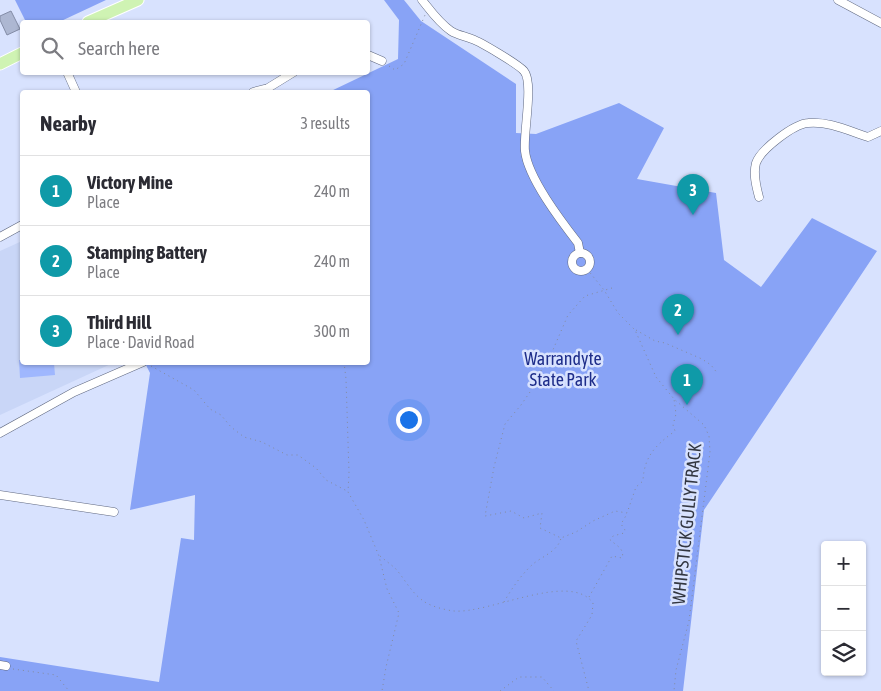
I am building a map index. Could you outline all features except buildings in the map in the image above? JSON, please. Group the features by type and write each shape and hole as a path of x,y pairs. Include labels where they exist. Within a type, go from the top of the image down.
{"main road":[{"path":"93,20 138,0"},
{"path":"0,64 20,54"}],"street":[{"path":"422,0 451,31 473,39 525,72 529,86 525,151 529,166 538,184 578,243 580,253"},
{"path":"838,0 881,23"},
{"path":"370,56 382,61"},
{"path":"69,75 75,90"},
{"path":"260,90 268,88 289,75"},
{"path":"759,197 755,183 756,162 770,146 787,132 806,123 830,124 868,138 881,131"},
{"path":"0,237 20,226"},
{"path":"580,253 585,254 589,258 590,264 587,268 578,271 572,264 572,258 580,253"},
{"path":"0,433 74,392 138,365"},
{"path":"0,495 114,512"}],"path":[{"path":"382,61 396,70 404,64 428,8"},
{"name":"WHIPSTICK GULLY TRACK","path":"587,268 604,290 618,313 636,330 656,377 674,399 704,425 709,436 710,452 689,621 676,670 674,691"},
{"path":"612,288 585,296 568,315 549,359 536,378 526,399 505,424 494,467 485,516 511,511 524,518 542,513 540,528 561,538 615,511 627,513"},
{"path":"636,330 655,341 665,343 702,359 711,365 718,374"},
{"path":"150,365 194,390 210,409 221,415 244,438 262,442 287,455 298,455 316,468 326,480 348,492 364,520 379,556 387,589 399,613 382,691"},
{"path":"344,365 349,473 348,492"},
{"path":"589,597 612,556 622,558 622,550 610,540 612,536 624,533 625,530 622,524 636,487 643,481 644,468 654,448 675,431 673,425 676,414 674,399"},
{"path":"504,603 513,585 534,564 560,545 561,538"},
{"path":"379,556 394,567 422,600 454,611 478,609 545,592 569,591 589,597 593,603 592,615 576,641 589,691"},
{"path":"3,665 22,671 56,675 69,691"},
{"path":"500,691 519,677 542,677 554,691"}],"shaded area":[{"path":"20,242 20,365 109,365 0,415 0,251"},
{"path":"19,360 20,365 54,365 55,375 20,378"}],"green space":[{"path":"15,0 106,0 63,20 25,20"},
{"name":"Warrandyte State Park","path":"384,0 404,0 421,21 516,84 516,133 536,134 619,103 664,128 637,179 716,193 724,260 761,287 812,218 877,251 704,510 683,691 0,691 0,657 159,682 181,538 194,540 195,495 130,510 150,373 146,365 370,365 370,90 333,90 365,75 370,75 370,72 398,59 399,20"}],"place":[{"name":"Third Hill","path":"693,215"},
{"name":"Stamping Battery","path":"678,335"},
{"name":"Victory Mine","path":"687,405"}]}
